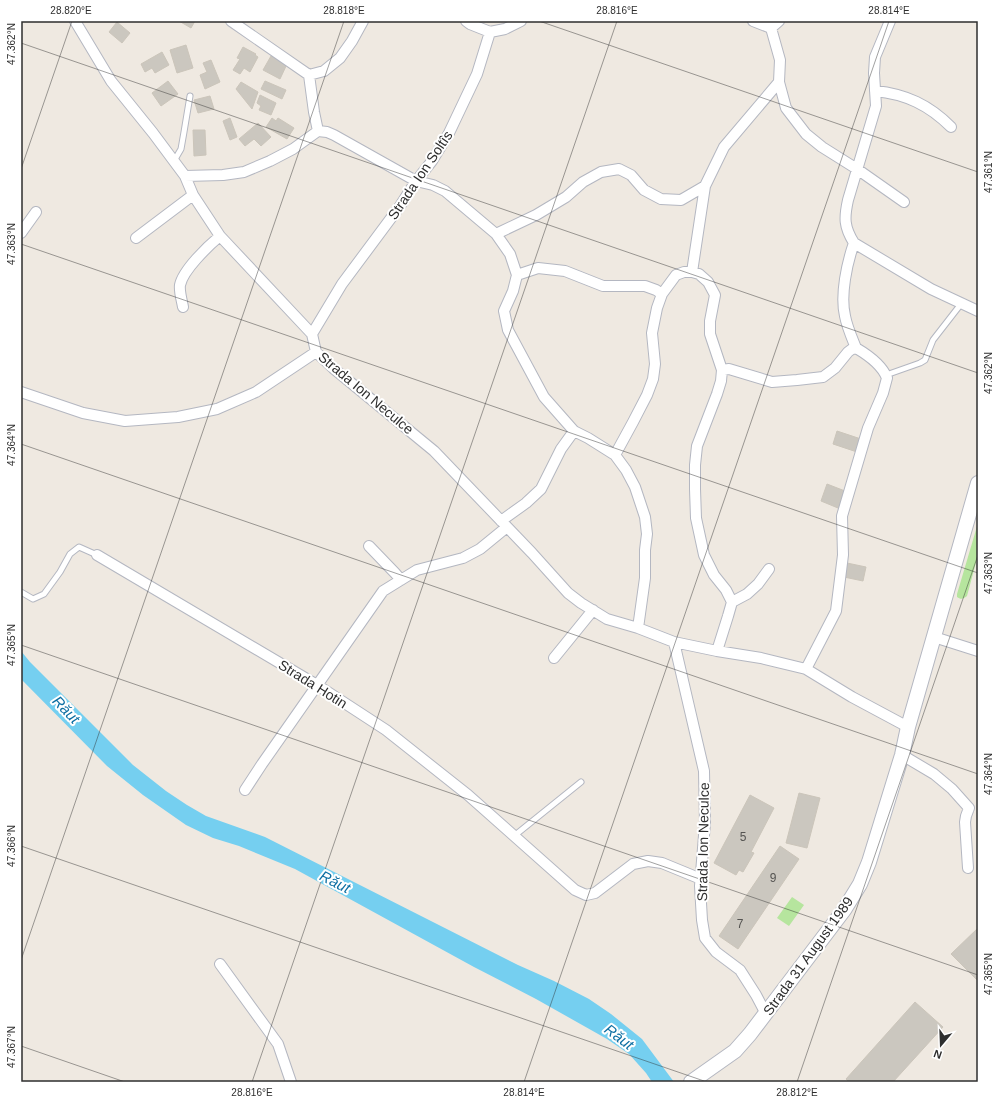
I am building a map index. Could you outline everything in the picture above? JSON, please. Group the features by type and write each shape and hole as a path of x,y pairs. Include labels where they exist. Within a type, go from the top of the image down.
{"main road":[{"name":"Strada 31 August 1989","path":"691,1082 729,1056 745,1040 844,910 860,884 869,862 902,755 908,727 978,483"}],"street":[{"name":"Strada Ion Neculce","path":"75,21 111,81 185,176 194,195 220,236 312,334 316,352 333,368 434,451 568,593 607,619 638,628 674,642 704,771 705,823 700,886 702,920 705,938 716,952 740,970 766,1014"},
{"path":"231,21 309,76 318,131"},
{"path":"309,76 324,71 340,58 352,41 363,21"},
{"path":"466,21 490,32 505,29 521,21"},
{"path":"753,21 771,28"},
{"path":"771,28 779,21"},
{"path":"890,21 875,57 874,73 876,106 848,200 845,216 849,235 854,243 931,290 978,311"},
{"path":"771,28 780,60 779,82 786,108 806,134 822,147 857,169 904,202"},
{"name":"Strada Ion Soltîs","path":"312,334 342,284 400,206 449,134 477,74 490,32"},
{"path":"692,272 704,186 724,147 779,82"},
{"path":"875,91 906,97 941,116 951,127"},
{"path":"185,176 223,175 244,172 270,162 293,149 318,131 327,132 416,181 433,185 446,191 496,234 510,254 517,274 514,291 504,311 508,330 544,397 574,431 615,455 626,470 635,487 645,517 647,534 645,550 645,578 638,628"},
{"path":"496,234 536,215 566,197 583,182 601,172 619,169 630,175 644,190 661,199 681,200 704,186"},
{"path":"136,238 194,195"},
{"path":"21,233 36,212"},
{"path":"183,307 179,287 186,271 210,244 220,236"},
{"path":"806,669 836,611 843,555 842,516 868,428 887,382 886,375 883,370 856,348 845,317 843,307 846,273 854,243"},
{"path":"517,274 538,268 565,271 603,286 645,286 662,294"},
{"path":"615,455 647,395 653,379 655,364 652,333 657,308 662,294 676,275 684,272 699,274 708,282 715,295 710,321 710,334 722,370 721,381 717,394 697,446 695,465 696,518 704,555 714,576 726,590 732,602 717,651"},
{"path":"722,370 729,369 772,382 823,377 835,368 848,352 856,348"},
{"path":"21,392 83,413 125,421 178,417 217,409 256,392 316,352"},
{"path":"245,790 383,591 417,570 463,558 480,549 540,489 561,449 574,431"},
{"path":"369,546 396,573 400,580"},
{"name":"Strada Hotin","path":"97,555 317,685 386,730 468,795 575,890 586,895 595,893 633,864 648,861 662,863 701,879"},
{"path":"732,602 747,594 758,584 769,569"},
{"path":"554,658 593,610"},
{"path":"934,638 978,651"},
{"path":"674,642 761,658 806,669 852,697 908,727"},
{"path":"902,755 934,774 974,807 966,816 965,822 968,868"},
{"path":"220,964 278,1044 291,1082"}],"lane":[{"path":"174,161 181,149 190,96"},
{"path":"886,375 920,364 925,360 933,340 962,304"},
{"path":"21,592 33,599 44,594 60,572 70,554 80,547 97,555"},
{"path":"514,836 581,782"}],"green space":[{"path":"978,523 978,555 967,596 960,599 957,597 957,594"},
{"path":"792,897 804,905 789,926 777,918"}],"water":[{"name":"Răut","path":"21,651 30,662 133,765 166,791 187,805 206,816 265,837 518,965 589,999 611,1014 642,1039 674,1082 652,1082 629,1054 607,1039 295,869 239,846 213,838 186,825 143,795 107,766 21,679"}],"building":[{"path":"179,21 195,21 191,28"},
{"path":"117,22 130,33 122,43 109,32"},
{"path":"186,45 193,68 177,73 170,50"},
{"path":"243,47 256,54 255,55 258,57 250,72 244,68 240,74 233,70 240,59 237,58"},
{"path":"162,52 169,65 155,73 152,68 145,72 141,64"},
{"path":"271,56 287,64 280,79 263,70"},
{"path":"211,60 220,82 205,89 200,75 207,72 203,63"},
{"path":"168,81 178,94 161,106 152,93"},
{"path":"265,81 286,90 282,99 261,89"},
{"path":"241,82 258,92 252,109 236,89"},
{"path":"260,95 276,103 271,115 259,110 261,106 257,103"},
{"path":"210,96 214,109 198,113 194,100"},
{"path":"230,118 237,137 230,140 223,121"},
{"path":"272,118 276,121 278,118 294,128 287,139 266,127"},
{"path":"258,123 271,137 261,146 254,139 245,146 239,139"},
{"path":"193,130 205,130 206,155 194,156"},
{"path":"837,431 861,439 857,452 833,444"},
{"path":"827,484 845,491 838,508 821,501"},
{"path":"847,563 866,567 863,581 844,577"},
{"path":"799,793 820,798 807,848 786,843"},
{"path":"750,795 774,808 751,852 754,853 743,872 739,870 736,875 714,863"},
{"path":"780,846 799,859 738,949 719,936"},
{"path":"978,928 978,981 951,954"},
{"path":"915,1002 943,1027 893,1082 849,1082 846,1079"}]}
